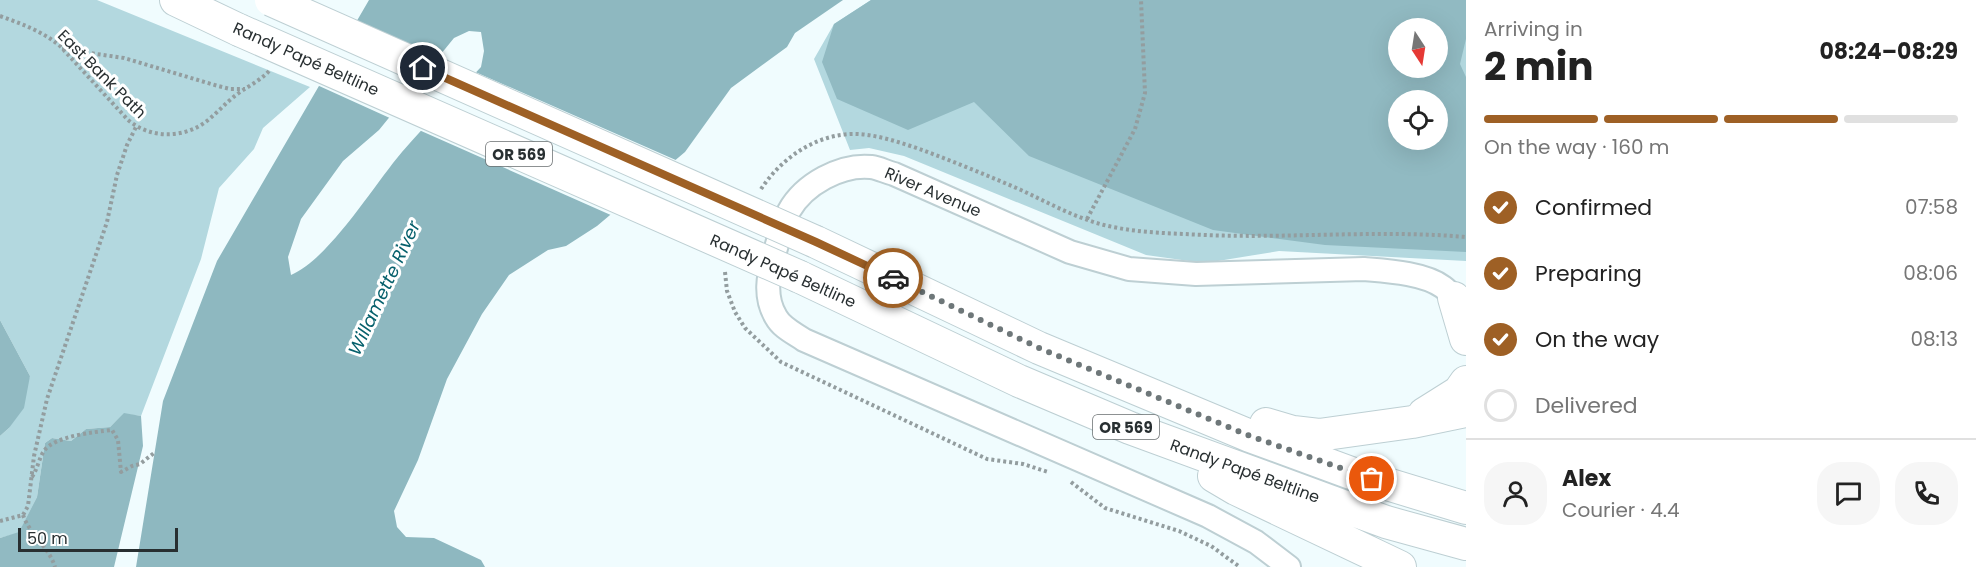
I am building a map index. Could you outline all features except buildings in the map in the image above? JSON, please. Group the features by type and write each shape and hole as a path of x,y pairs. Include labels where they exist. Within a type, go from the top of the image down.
{"highway":[{"name":"Randy Papé Beltline","path":"176,0 239,30 800,277 1019,381 1130,428 1386,522 1466,544"},
{"name":"OR 569","path":"271,0 816,242 1039,348 1250,436 1351,473 1466,508"},
{"path":"923,293 1052,339 1250,419 1293,432 1319,435 1412,422 1466,411"},
{"path":"1460,305 1466,339"},
{"path":"1412,422 1459,392 1466,382"},
{"path":"1130,428 1236,489 1400,567"}],"street":[{"name":"River Avenue","path":"1289,567 1256,542 1208,516 815,345 782,326 775,316 769,299 767,280 790,210 803,193 819,181 837,172 872,167 894,174 1070,252 1129,269 1196,274 1365,269 1390,271 1430,281 1443,287 1460,305"}],"path":[{"path":"1087,219 1135,129 1144,93 1141,0"},
{"name":"East Bank Path","path":"0,15 38,30 62,49 136,127 148,132 161,134 186,131 200,126 270,71 275,61"},
{"path":"62,49 120,57 218,86 237,90 245,89"},
{"path":"0,521 23,515 28,506 34,456 46,399 107,222 117,175 136,127"},
{"path":"757,195 785,160 824,139 850,134 904,143 976,170 1087,219 1112,227 1144,232 1230,237 1380,234 1466,237"},
{"path":"725,267 727,291 735,312 745,328 781,362 987,459 1023,464 1056,475"},
{"path":"32,477 44,451 55,442 98,431 112,430 118,440 121,472 140,464 154,453"},
{"path":"1066,480 1077,485 1106,508 1179,531 1211,546 1240,567"},
{"path":"23,515 26,523 52,557 55,567"}],"shaded area":[{"path":"0,0 97,0 310,87 263,128 254,149 219,188 201,259 141,416 124,414 110,427 86,429 71,441 52,438 45,443 37,497 19,533 0,538 0,436 9,428 30,376 0,320"},
{"path":"871,0 1466,0 1466,261 1279,251 1218,261 1189,261 1146,255 904,156 869,148 850,150 814,59 834,24"},
{"path":"871,0 1466,0 1466,39 1460,64 1466,77 1466,252 1325,245 1213,230 1029,156 974,102 908,130 837,99 822,62 834,24"},
{"path":"0,320 30,376 24,408 0,436"},
{"path":"124,413 141,416 143,446 114,567 0,567 0,538 19,532 37,497 45,443 52,438 71,441 86,429 110,427"}],"water":[{"name":"Willamette River","path":"369,0 843,0 795,33 787,47 731,88 685,152 597,226 566,246 548,250 509,275 482,314 447,379 418,460 394,511 397,527 406,537 434,538 481,560 485,567 136,567 163,401 217,261","holes":["469,31 481,32 484,51 481,67 402,152 336,238 306,266 291,275 288,257 301,219 343,161 379,130 454,38"]}],"pier":[{"path":"354,19 442,58 392,119 317,85"},
{"path":"473,71 678,161 613,216 419,130"}],"way so far":[{"path":"893,278 1039,348 1250,436 1372,479"}],"route":[{"path":"423,68 893,278"}]}
